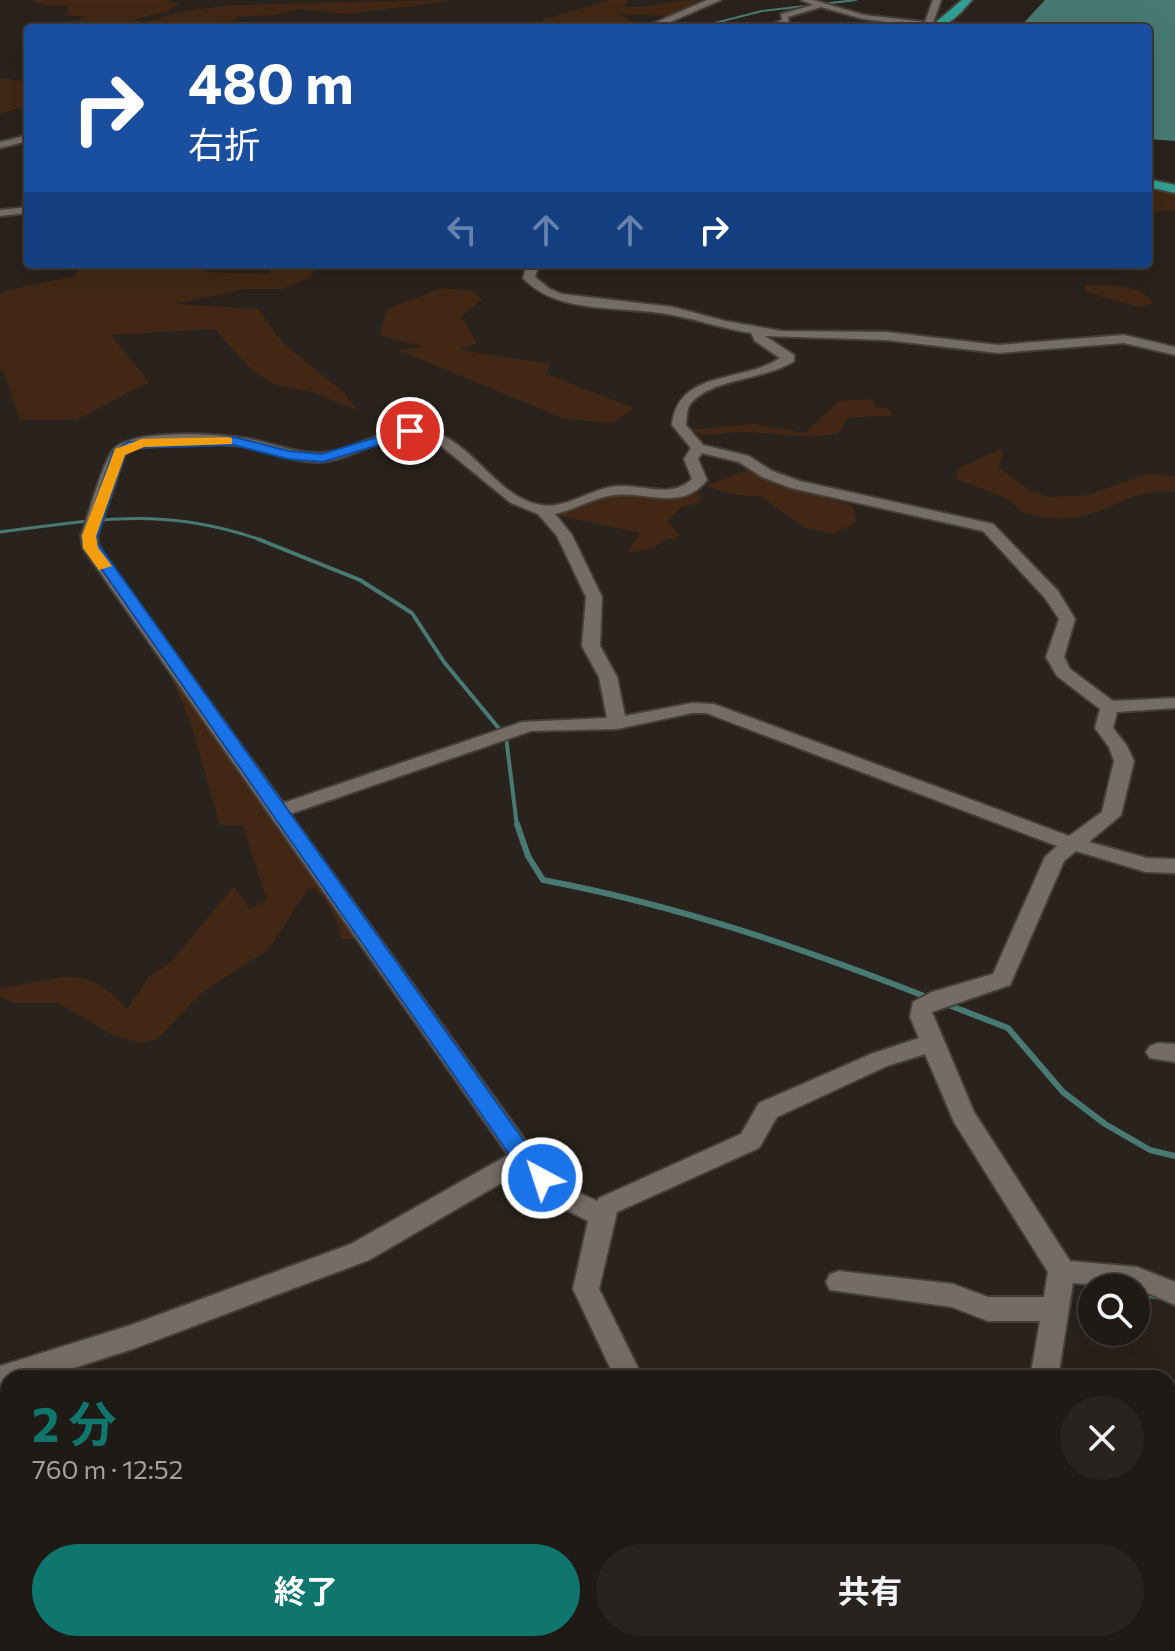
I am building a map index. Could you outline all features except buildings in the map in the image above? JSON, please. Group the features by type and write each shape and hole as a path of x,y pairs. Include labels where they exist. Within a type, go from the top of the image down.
{"main road":[{"path":"936,24 967,0"},
{"path":"1152,184 1175,189"}],"street":[{"path":"659,24 686,8 717,0"},
{"path":"933,24 937,0"},
{"path":"779,24 786,21 784,16 812,3 867,18 916,24"},
{"path":"0,145 24,139"},
{"path":"0,213 24,210"},
{"path":"532,268 529,278 546,292 560,297 673,311 757,332 886,336 998,349 1124,339 1175,351"},
{"path":"757,332 759,338 789,358 776,367 687,397 680,407 679,425 698,448 744,459 767,474 796,485 995,531 1052,595 1067,619 1055,657 1058,666 1109,707 1175,703"},
{"path":"602,1216 566,1198 524,1158 91,548 94,520 119,452 133,444 234,441 288,455 323,458 410,431 458,450 496,488 526,505 543,510 575,504 612,490 670,495 689,490 700,480 691,459 698,448"},
{"path":"543,510 564,535 594,597 591,646 608,677 617,723"},
{"path":"1045,1370 1062,1271 963,1115 921,1017 921,1008 938,996 983,988 1002,979 1055,857 1111,815 1119,794 1124,761 1118,746 1104,728 1109,707"},
{"path":"279,811 529,726 617,723 692,708 708,708 769,729 809,749 924,793 1146,865 1175,866"},
{"path":"625,1370 586,1289 602,1216 608,1205 750,1141 768,1110 879,1060 934,1042"},
{"path":"28,1370 133,1337 360,1252 524,1158"},
{"path":"1062,1271 1137,1278 1175,1294"},
{"path":"839,1282 953,1296 988,1309 1055,1309"}],"shaded area":[{"path":"32,0 165,0 180,4 165,12 132,20 146,22 186,11 232,5 456,0 348,14 298,9 276,15 235,17 238,21 211,24 59,24 89,17 67,15 68,6 43,5"},
{"path":"609,0 628,0 624,7 701,0 671,16 619,14 636,24 539,24 545,19"},
{"path":"0,78 24,81 24,106 0,114"},
{"path":"1152,187 1175,191 1175,210 1152,212"},
{"path":"78,268 202,268 206,272 270,274 269,268 314,268 311,277 283,289 244,289 176,304 258,309 283,343 344,393 357,410 311,392 274,384 253,371 214,329 111,335 149,382 76,420 20,420 4,372 0,370 0,295 7,290 76,276"},
{"path":"1084,285 1131,289 1148,296 1154,303 1137,307 1087,292"},
{"path":"442,288 474,291 482,300 461,316 477,343 459,350 550,364 546,374 634,408 612,423 565,419 398,350 424,347 380,335 387,309"},
{"path":"873,399 875,407 889,409 894,415 848,418 838,434 802,436 743,432 708,435 687,430 754,424 805,433 839,401"},
{"path":"1001,449 1003,455 998,467 1029,490 1049,497 1088,495 1147,474 1175,476 1175,492 1151,492 1075,517 1030,515 1002,497 956,479 959,468"},
{"path":"747,470 781,485 853,506 856,522 833,534 805,528 762,497 730,494 706,486"},
{"path":"614,493 701,494 700,502 680,508 668,521 679,535 674,540 668,538 653,548 628,553 640,533 551,514 593,503"},
{"path":"164,662 354,925 355,939 341,939 325,899 315,888 307,890 269,949 204,991 157,1039 141,1043 113,1035 58,1003 14,1003 0,997 0,988 68,977 82,978 96,983 127,1009 149,977 171,962 234,886 250,909 267,900 243,825 220,825 190,720"}],"water":[{"path":"1045,0 1175,0 1175,141 1152,139 1152,24 1023,24"}],"waterway":[{"path":"711,24 762,11 856,0"},
{"path":"0,532 132,518 195,523 259,540"},
{"path":"259,540 264,541"},
{"path":"259,540 360,580 412,613 444,662 506,737 517,826"},
{"path":"517,824 528,856 543,880 690,915 834,962 929,998"},
{"path":"946,1004 1008,1028 1063,1092 1105,1124 1150,1150 1175,1156"},
{"path":"1150,1295 1158,1296"}],"slow traffic":[{"path":"104,566 91,548 89,536 119,452 142,443 228,441"}],"route":[{"path":"410,431 387,435 342,454 323,458 288,455 234,441 133,444 119,452 89,541 524,1158 542,1178"}]}
